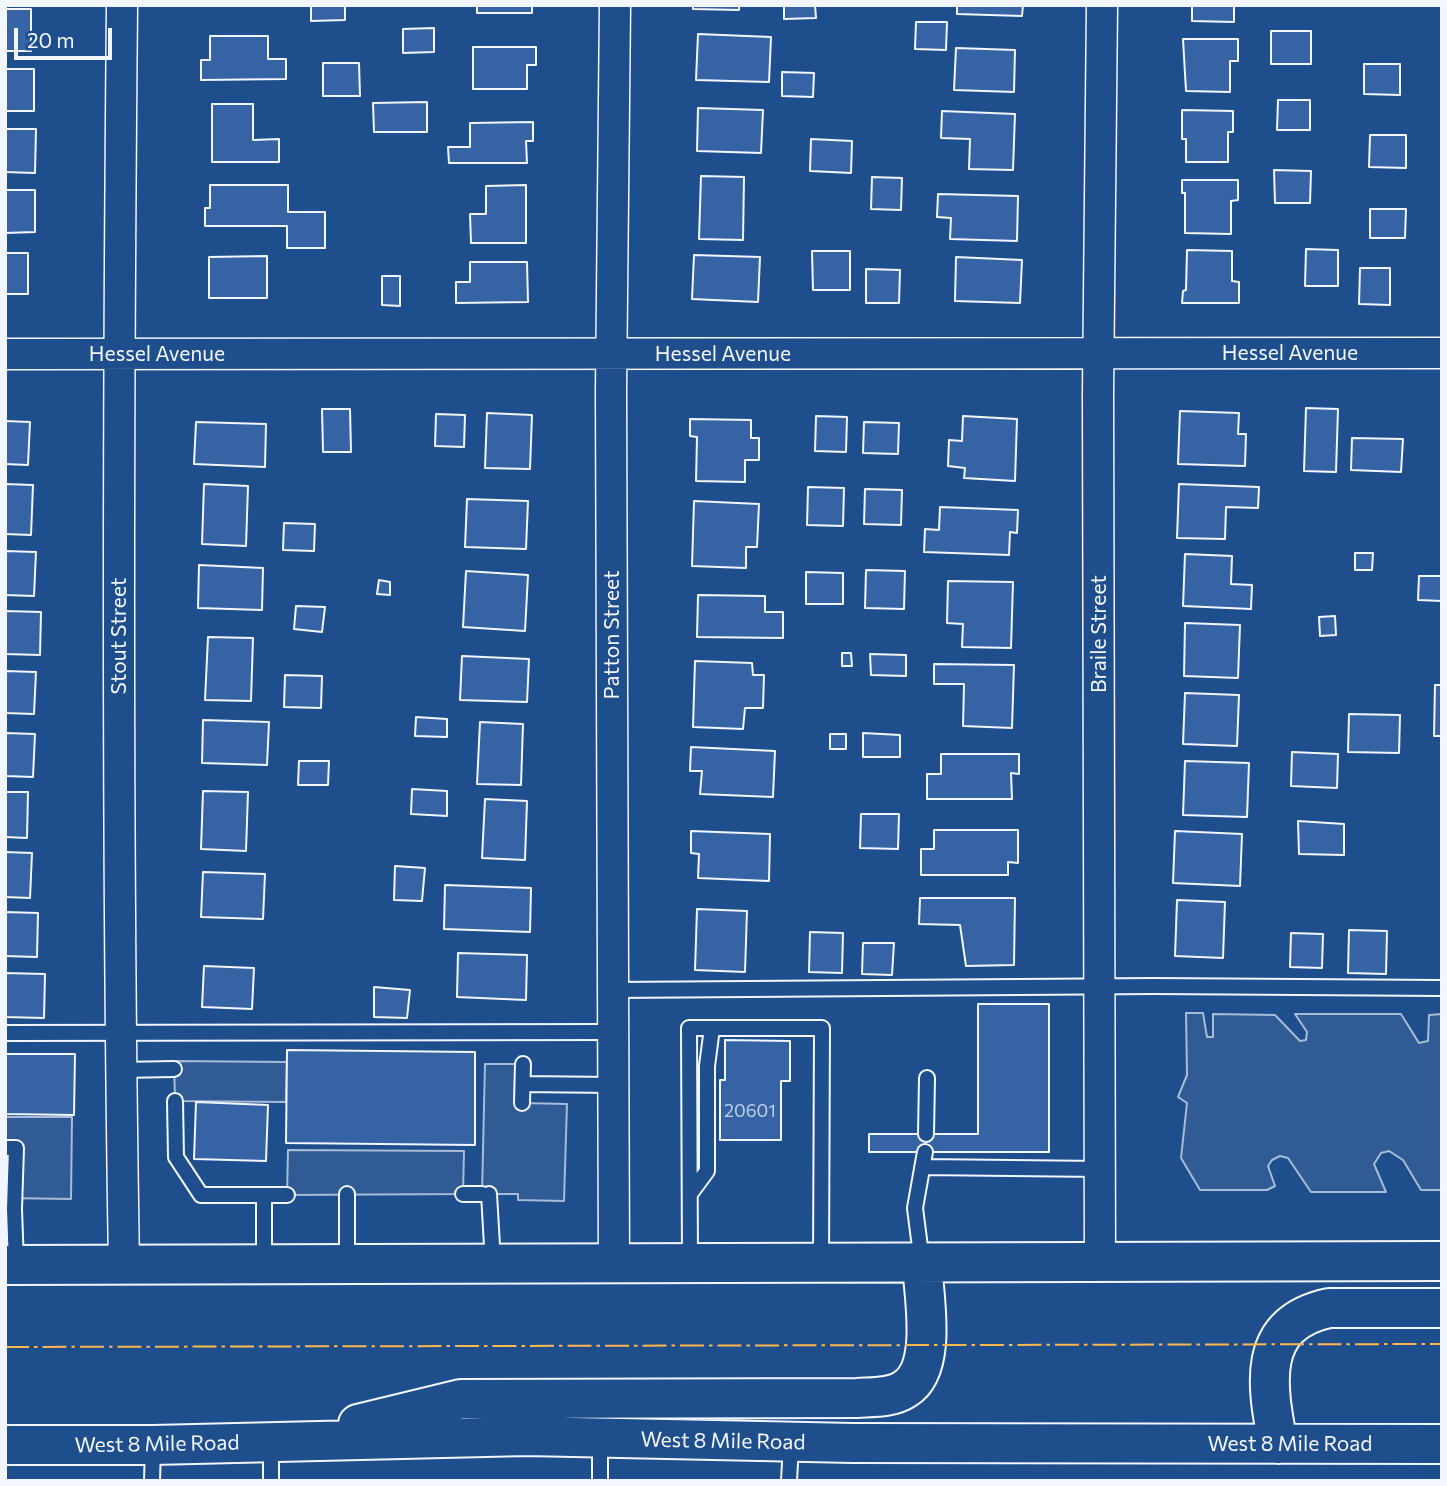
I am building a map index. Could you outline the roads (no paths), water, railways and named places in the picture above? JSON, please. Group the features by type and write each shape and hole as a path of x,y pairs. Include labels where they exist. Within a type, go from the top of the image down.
{"highway":[{"path":"10,1265 1442,1261"},
{"path":"279,1442 461,1399 857,1398 895,1394 915,1381 925,1361 922,1264"},
{"path":"1278,1444 1271,1405 1270,1365 1278,1340 1293,1322 1312,1312 1329,1308 1442,1308"},
{"name":"West 8 Mile Road","path":"5,1445 153,1463 279,1442 527,1436 791,1442 1442,1444"}],"street":[{"name":"Stout Street","path":"122,5 119,353 120,1070 124,1266"},
{"name":"Patton Street","path":"614,1264 612,990 615,5"},
{"name":"Braile Street","path":"1100,1262 1098,354 1102,5"},
{"name":"Hessel Avenue","path":"5,354 1442,354"}],"lane":[{"path":"612,990 1442,988"},
{"path":"690,1264 689,1028 822,1028 821,1264"},
{"path":"690,1194 707,1171 707,1066 712,1028"},
{"path":"5,1033 613,1032"},
{"path":"522,1103 523,1064"},
{"path":"120,1070 174,1069"},
{"path":"926,1134 927,1078"},
{"path":"523,1084 613,1085"},
{"path":"175,1101 176,1157 201,1195 287,1195"},
{"path":"5,1148 16,1148 10,1265"},
{"path":"922,1264 915,1208 925,1152"},
{"path":"922,1167 1100,1168"},
{"path":"347,1194 347,1265"},
{"path":"463,1194 486,1194 493,1264"},
{"path":"264,1195 264,1266"},
{"path":"600,1438 600,1481"},
{"path":"271,1481 279,1442"},
{"path":"789,1481 791,1442"}]}
